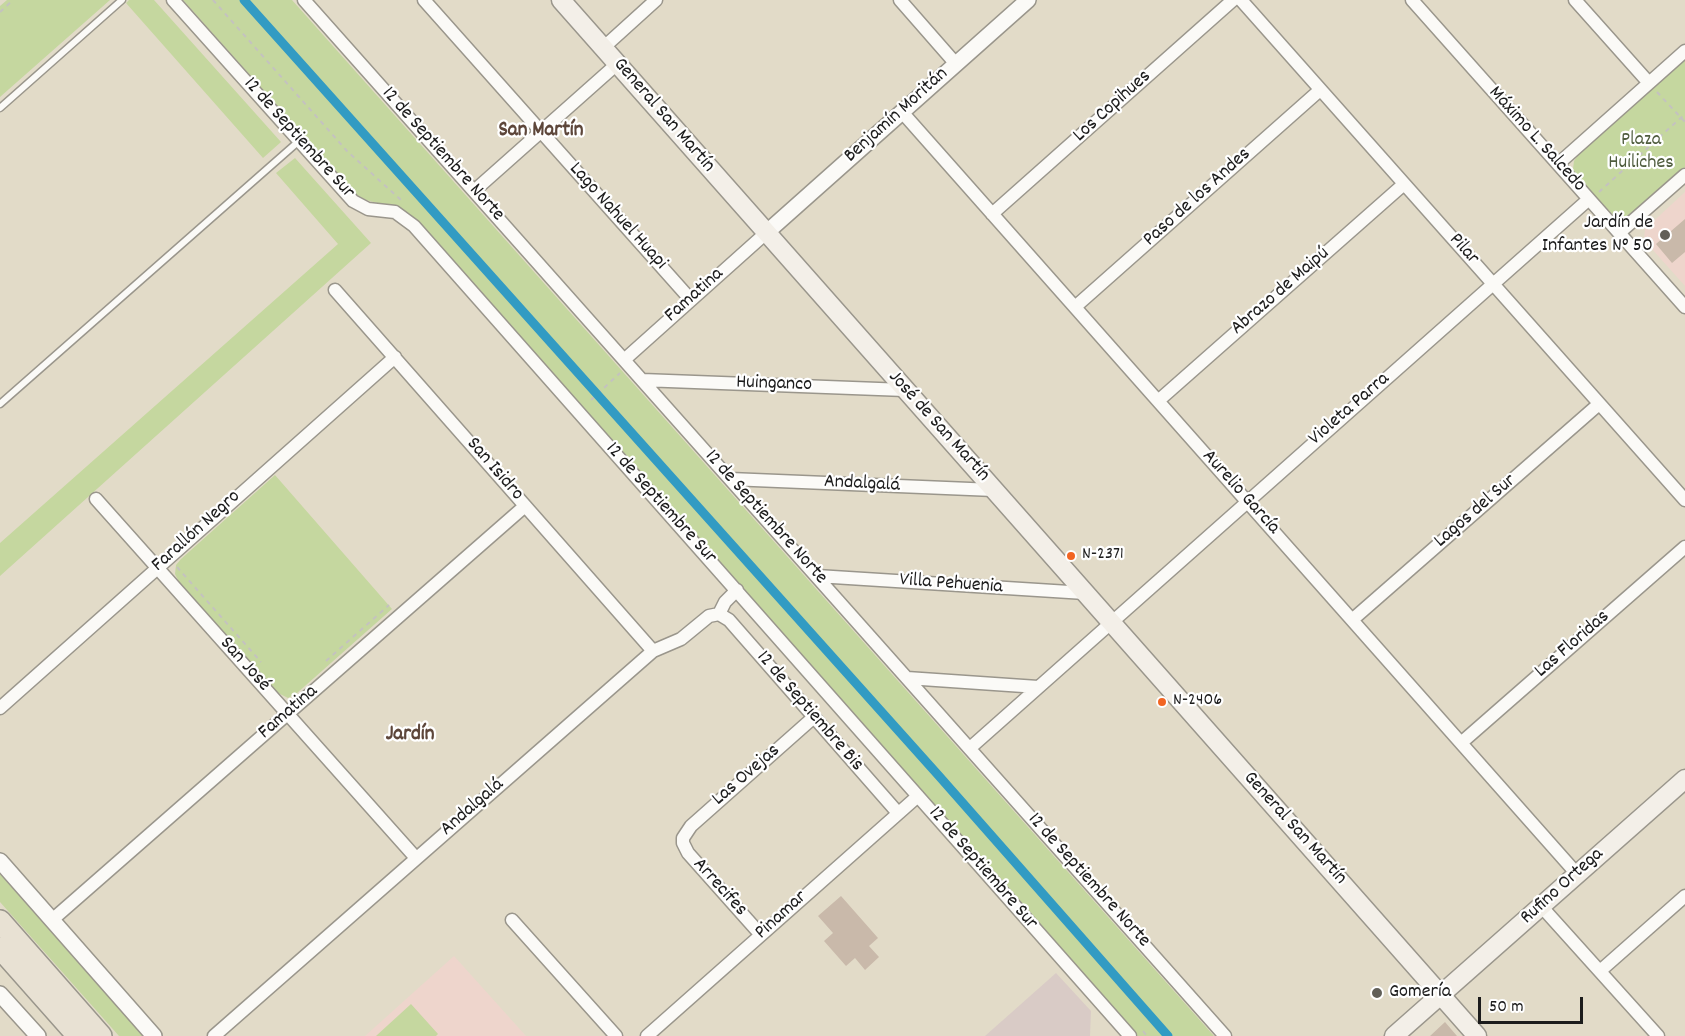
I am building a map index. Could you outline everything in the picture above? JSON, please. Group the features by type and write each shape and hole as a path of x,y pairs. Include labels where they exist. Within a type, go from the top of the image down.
{"highway":[{"path":"0,921 101,1036"},
{"path":"0,948 78,1036"}],"main road":[{"name":"General San Martín","path":"561,0 766,233"},
{"name":"José de San Martín","path":"766,233 1110,622"},
{"name":"General San Martín","path":"1110,622 1477,1036"},
{"name":"Rufino Ortega","path":"1394,1036 1685,778"}],"street":[{"name":"12 de Septiembre Sur","path":"173,0 357,204 368,209 395,212 414,226 918,796 1124,1034"},
{"name":"12 de Septiembre Norte","path":"304,0 1225,1036"},
{"name":"Lago Nahuel Huapi","path":"424,0 691,300"},
{"path":"603,48 657,0"},
{"path":"900,0 956,64"},
{"name":"Benjamín Moritán","path":"766,233 1028,0"},
{"name":"Los Copihues","path":"992,214 1233,0"},
{"name":"Pilar","path":"1240,0 1685,500"},
{"name":"Máximo L. Salcedo","path":"1412,0 1685,307"},
{"path":"1575,0 1652,86"},
{"path":"1558,164 1652,86 1685,51"},
{"path":"474,191 617,64"},
{"name":"Paso de los Andes","path":"1075,307 1320,90"},
{"name":"Aurelio García","path":"902,112 1577,874"},
{"path":"1619,233 1685,175"},
{"name":"Abrazo de Maipú","path":"1158,401 1404,184"},
{"name":"Violeta Parra","path":"1110,622 1589,199"},
{"name":"Famatina","path":"624,360 766,233"},
{"name":"San Isidro","path":"335,290 653,651"},
{"name":"Farallón Negro","path":"0,708 395,357"},
{"name":"Huinganco","path":"642,380 905,390"},
{"name":"Lagos del Sur","path":"1352,620 1599,404"},
{"name":"Andalgalá","path":"730,479 994,490"},
{"name":"San José","path":"96,499 416,858"},
{"name":"Famatina","path":"52,920 525,506"},
{"name":"Las Floridas","path":"1461,743 1685,547"},
{"name":"Villa Pehuenia","path":"817,576 1085,593"},
{"name":"Andalgalá","path":"214,1036 653,651 681,639 709,616 719,614 725,602 736,590"},
{"name":"12 de Septiembre Bis","path":"719,614 727,617 897,813"},
{"path":"970,748 1110,622"},
{"path":"907,678 1038,687"},
{"name":"Las Ovejas","path":"683,838 691,826 814,717"},
{"name":"Pinamar","path":"647,1036 918,796"},
{"name":"Arrecifes","path":"683,838 688,853 761,935"},
{"path":"0,861 154,1036"},
{"path":"1600,971 1685,896"},
{"path":"1541,906 1658,1036"},
{"path":"512,920 616,1036"},
{"path":"0,994 38,1036"}],"lane":[{"path":"0,108 122,0"},
{"path":"0,404 299,141"}],"path":[{"path":"0,12 13,0"},
{"path":"1652,86 1685,122"},
{"path":"1602,200 1596,194 1685,114"},
{"path":"591,400 622,371 624,360"},
{"path":"176,565 267,669"},
{"path":"322,664 388,605"}],"shaded area":[{"name":"Jardín de Infantes N° 50","path":"1685,192 1685,286 1644,240 1645,229"},
{"path":"454,956 526,1036 365,1036"},
{"path":"1056,973 1091,1011 1090,1036 985,1036"}],"green space":[{"path":"7,0 110,0 0,97 0,6"},
{"path":"129,0 154,0 281,142 263,158 126,3"},
{"path":"183,0 292,0 1214,1036 1138,1036 412,218 400,209 366,200 357,195"},
{"name":"Plaza Huiliches","path":"1685,59 1685,167 1628,218 1617,219 1577,177 1573,169 1574,161"},
{"path":"295,158 371,243 0,576 0,543 338,244 276,173"},
{"path":"275,475 392,609 297,693 288,698 276,692 179,582 175,574 176,565 181,559"},
{"path":"0,874 143,1036 119,1036 0,902"},
{"path":"411,1004 438,1034 436,1036 376,1036"}],"building":[{"path":"1685,219 1685,252 1672,263 1656,244"},
{"path":"841,896 878,938 869,946 879,957 865,970 855,958 846,966 824,941 833,933 818,916"},
{"path":"1445,1022 1457,1036 1430,1036"}],"transit line":[{"path":"244,0 939,776 1168,1036"}],"place":[{"name":"Jardín de Infantes N° 50","path":"1665,235"},
{"name":"N-2371","path":"1071,556"},
{"name":"N-2406","path":"1162,702"},
{"name":"Gomería","path":"1377,993"}],"district":[{"name":"San Martín","path":"541,132"},
{"name":"Jardín","path":"410,736"}]}
